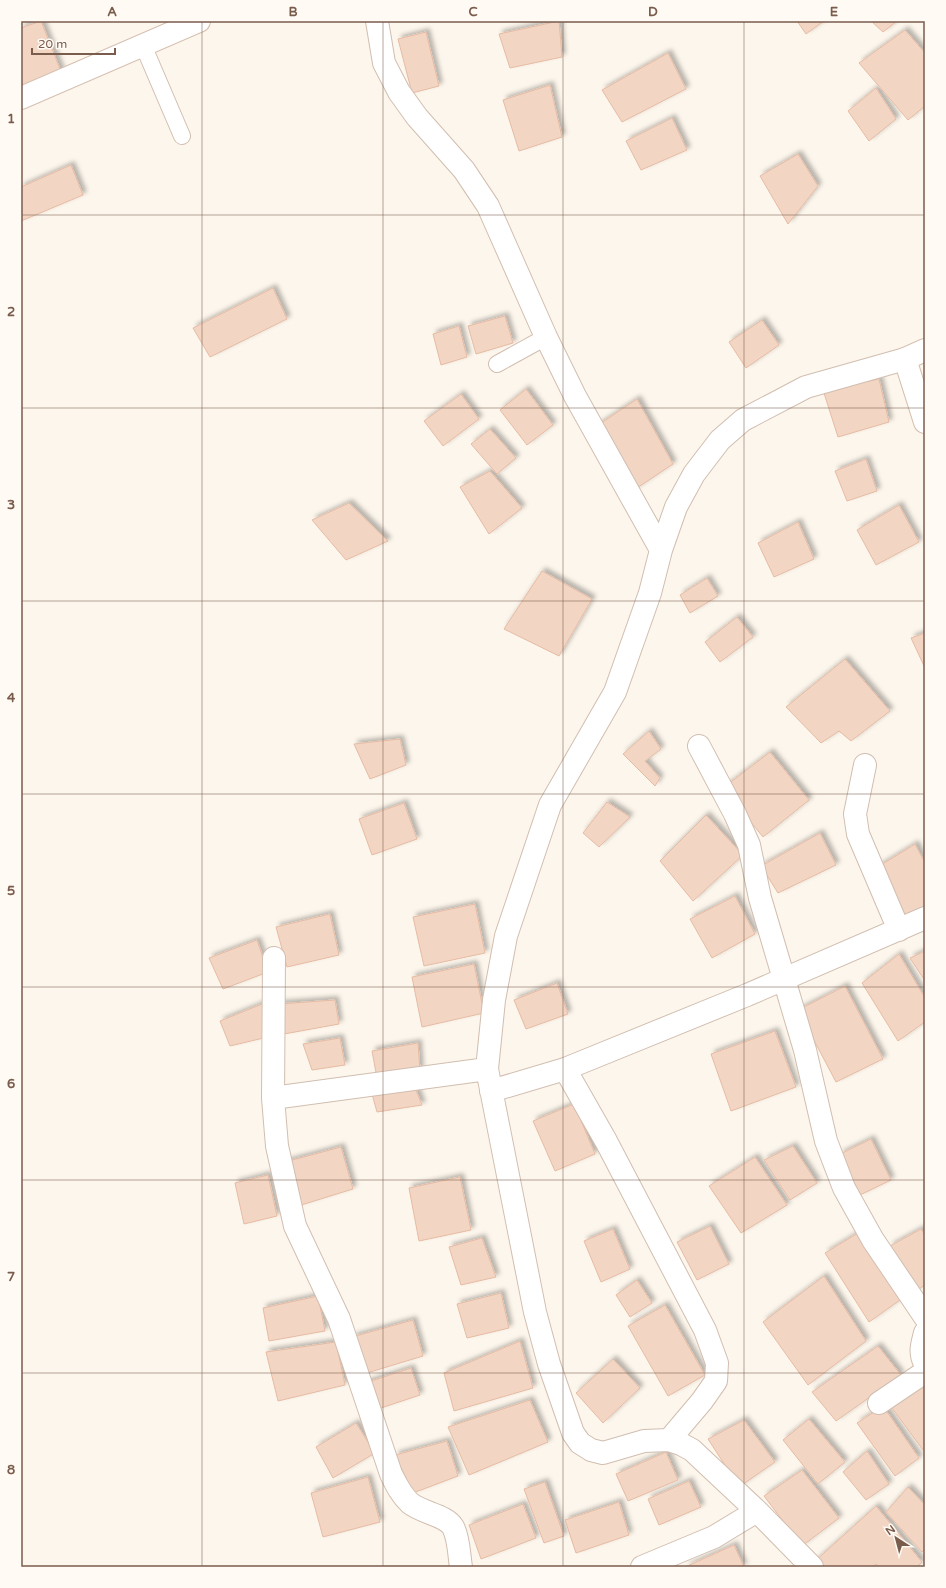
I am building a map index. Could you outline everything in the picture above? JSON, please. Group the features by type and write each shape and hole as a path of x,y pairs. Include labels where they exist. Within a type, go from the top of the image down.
{"street":[{"path":"21,98 199,21"},
{"path":"377,21 384,63 399,92 417,117 464,170 488,206 546,337 575,396 661,550"},
{"path":"812,1567 757,1511 692,1450 669,1440 644,1441 603,1453 591,1450 580,1443 573,1433 548,1364 535,1312 487,1069 494,1000 506,936 550,806 615,692 650,593 661,550 676,507 694,474 720,440 743,420 806,387 905,359 925,350"},
{"path":"905,359 925,422"},
{"path":"699,746 736,814 749,845 760,898 805,1050 826,1141 844,1188 873,1240 925,1317"},
{"path":"865,765 855,814 858,834 899,930"},
{"path":"491,1091 564,1069 785,979 925,918"},
{"path":"274,958 272,1098 277,1146 295,1226 339,1319 391,1474 398,1489 409,1502 425,1512 448,1521 452,1527 461,1567"},
{"path":"272,1098 487,1069"},
{"path":"564,1069 606,1141 702,1323 717,1363 716,1381 702,1401 669,1440"},
{"path":"925,1333 921,1348 921,1355 925,1364"},
{"path":"880,1403 925,1372"},
{"path":"642,1567 714,1537 757,1511"}],"lane":[{"path":"143,45 182,136"},
{"path":"497,364 546,337"}],"building":[{"path":"41,21 62,74 21,89 21,28"},
{"path":"559,21 562,57 510,68 499,34"},
{"path":"797,21 824,21 806,34"},
{"path":"871,21 897,21 883,32"},
{"path":"905,30 925,53 925,106 908,120 859,63"},
{"path":"426,32 439,86 412,93 398,39"},
{"path":"668,53 686,89 622,122 602,90"},
{"path":"550,85 562,137 519,151 503,100"},
{"path":"876,88 896,119 869,141 848,111"},
{"path":"672,118 687,150 641,170 626,141"},
{"path":"798,154 818,186 788,224 760,176"},
{"path":"71,165 83,195 21,221 21,187"},
{"path":"273,288 287,319 210,357 193,328"},
{"path":"505,316 513,343 476,354 468,326"},
{"path":"762,320 779,345 746,368 729,342"},
{"path":"459,326 467,357 441,365 433,334"},
{"path":"879,379 889,422 838,437 823,390"},
{"path":"526,389 553,425 527,445 500,410"},
{"path":"461,394 479,419 443,446 424,421"},
{"path":"637,399 673,464 631,492 595,427"},
{"path":"490,429 516,458 497,474 471,444"},
{"path":"866,459 877,491 847,501 835,471"},
{"path":"490,471 522,508 489,534 460,487"},
{"path":"349,503 388,541 346,560 312,520"},
{"path":"899,505 919,542 876,565 857,530"},
{"path":"798,522 814,559 774,577 758,543"},
{"path":"542,571 592,599 559,656 504,629"},
{"path":"707,578 718,596 690,613 680,595"},
{"path":"737,617 753,637 720,662 705,642"},
{"path":"925,633 925,668 911,638"},
{"path":"845,659 890,711 851,741 839,731 821,743 786,707"},
{"path":"649,731 661,749 645,761 660,778 655,786 623,754"},
{"path":"400,739 406,765 370,779 354,744"},
{"path":"770,752 809,800 763,837 723,788"},
{"path":"607,802 630,817 599,847 583,833"},
{"path":"404,803 417,839 372,855 359,819"},
{"path":"706,815 743,855 693,901 660,861"},
{"path":"820,833 836,865 778,893 761,866"},
{"path":"915,844 925,863 925,908 908,919 876,868"},
{"path":"735,896 755,934 712,958 690,919"},
{"path":"475,904 485,953 424,966 413,917"},
{"path":"330,914 339,955 287,967 276,927"},
{"path":"257,940 268,972 223,989 209,958"},
{"path":"925,951 925,981 910,958"},
{"path":"899,954 925,998 925,1022 898,1041 862,983"},
{"path":"474,964 484,1013 422,1027 412,977"},
{"path":"557,983 568,1014 526,1029 514,1000"},
{"path":"845,986 883,1059 836,1082 798,1010"},
{"path":"335,1000 339,1024 284,1034 279,1004"},
{"path":"262,1004 272,1036 230,1046 220,1021"},
{"path":"775,1031 796,1087 731,1111 711,1054"},
{"path":"340,1038 345,1065 312,1070 303,1044"},
{"path":"418,1043 420,1071 377,1078 372,1051"},
{"path":"414,1085 422,1105 377,1112 372,1094"},
{"path":"574,1104 595,1154 555,1171 533,1121"},
{"path":"871,1139 891,1180 860,1195 840,1154"},
{"path":"793,1146 817,1183 790,1200 764,1160"},
{"path":"341,1147 353,1189 298,1206 285,1162"},
{"path":"755,1157 787,1205 741,1233 709,1186"},
{"path":"268,1175 277,1216 244,1224 235,1183"},
{"path":"460,1177 471,1230 419,1241 409,1188"},
{"path":"710,1226 729,1264 697,1280 677,1242"},
{"path":"613,1229 630,1269 601,1282 584,1241"},
{"path":"921,1229 925,1235 925,1285 916,1291 890,1246"},
{"path":"858,1233 900,1300 869,1322 825,1253"},
{"path":"482,1238 496,1277 461,1285 449,1247"},
{"path":"824,1276 866,1341 808,1385 763,1322"},
{"path":"637,1280 652,1303 630,1317 616,1295"},
{"path":"501,1293 509,1328 467,1338 457,1304"},
{"path":"318,1296 325,1331 269,1341 263,1308"},
{"path":"665,1305 705,1375 668,1396 628,1326"},
{"path":"413,1320 423,1356 367,1373 352,1337"},
{"path":"520,1341 533,1388 454,1411 444,1373"},
{"path":"336,1342 345,1385 278,1401 266,1352"},
{"path":"878,1346 901,1375 836,1421 812,1392"},
{"path":"613,1359 640,1388 603,1423 576,1393"},
{"path":"411,1368 420,1395 372,1411 362,1384"},
{"path":"925,1377 925,1449 923,1450 889,1404"},
{"path":"530,1400 548,1442 469,1475 448,1427"},
{"path":"883,1406 919,1458 895,1476 857,1423"},
{"path":"809,1419 845,1462 818,1484 783,1440"},
{"path":"744,1420 775,1462 739,1487 708,1439"},
{"path":"356,1423 375,1453 333,1478 316,1447"},
{"path":"447,1441 458,1476 413,1493 395,1455"},
{"path":"867,1451 889,1484 866,1500 843,1472"},
{"path":"666,1452 678,1480 628,1501 616,1474"},
{"path":"802,1470 839,1518 802,1546 764,1496"},
{"path":"368,1477 380,1522 323,1537 311,1493"},
{"path":"689,1481 701,1507 659,1525 648,1499"},
{"path":"545,1482 564,1536 544,1543 524,1489"},
{"path":"908,1487 925,1505 925,1549 922,1552 886,1512"},
{"path":"619,1502 629,1535 576,1553 565,1520"},
{"path":"523,1504 536,1538 481,1559 469,1525"},
{"path":"876,1506 922,1562 917,1567 879,1567 876,1564 872,1567 819,1567 814,1562"},
{"path":"734,1545 744,1567 685,1567"}]}
